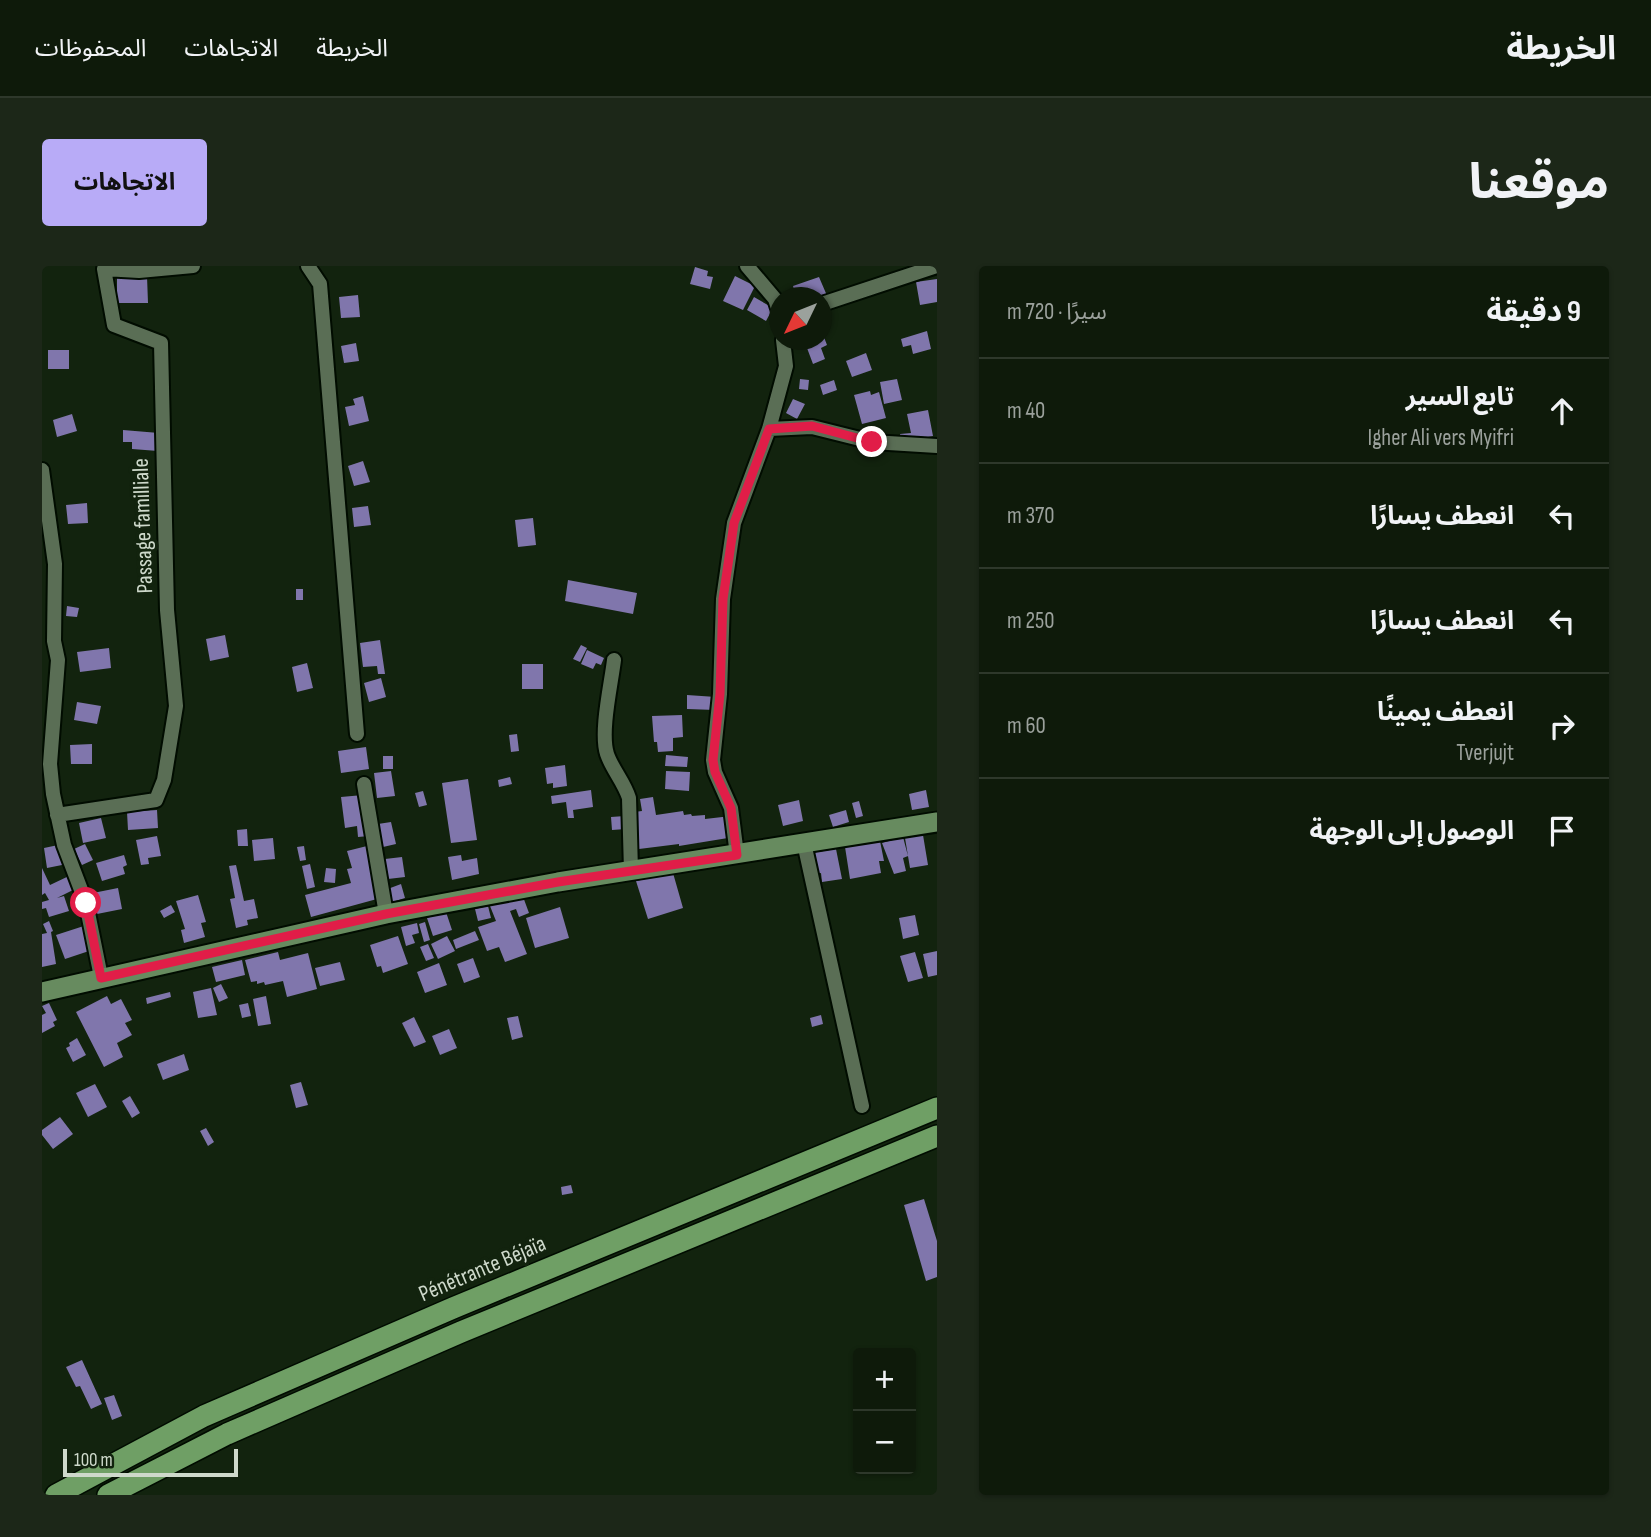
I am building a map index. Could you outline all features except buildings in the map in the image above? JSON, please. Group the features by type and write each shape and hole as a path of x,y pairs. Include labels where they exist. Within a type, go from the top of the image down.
{"highway":[{"name":"Pénétrante Béjaïa","path":"56,1495 204,1416 453,1308 937,1108"},
{"path":"108,1495 227,1434 449,1337 937,1136"}],"main road":[{"path":"42,992 386,914 558,882 937,822"}],"street":[{"name":"Passage familliale","path":"57,815 156,800 164,780 176,706 167,610 160,343 114,325 104,269 139,271 193,266"},
{"path":"308,266 320,284 357,734"},
{"path":"747,266 769,292"},
{"path":"832,300 937,266"},
{"path":"737,855 731,808 715,772 713,760 720,694 723,599 734,523 769,429 786,366 784,350"},
{"path":"769,429 812,426 872,442 937,446"},
{"path":"42,470 55,564 54,641 58,660 50,764 64,845 86,903 101,978"},
{"path":"614,660 604,737 608,756 629,798 631,871"},
{"path":"364,784 386,914"},
{"path":"804,843 862,1106"}],"route":[{"path":"86,903 101,978 386,914 558,882 737,855 731,808 715,772 713,760 720,694 723,599 734,523 769,429 812,426 872,442"}]}
